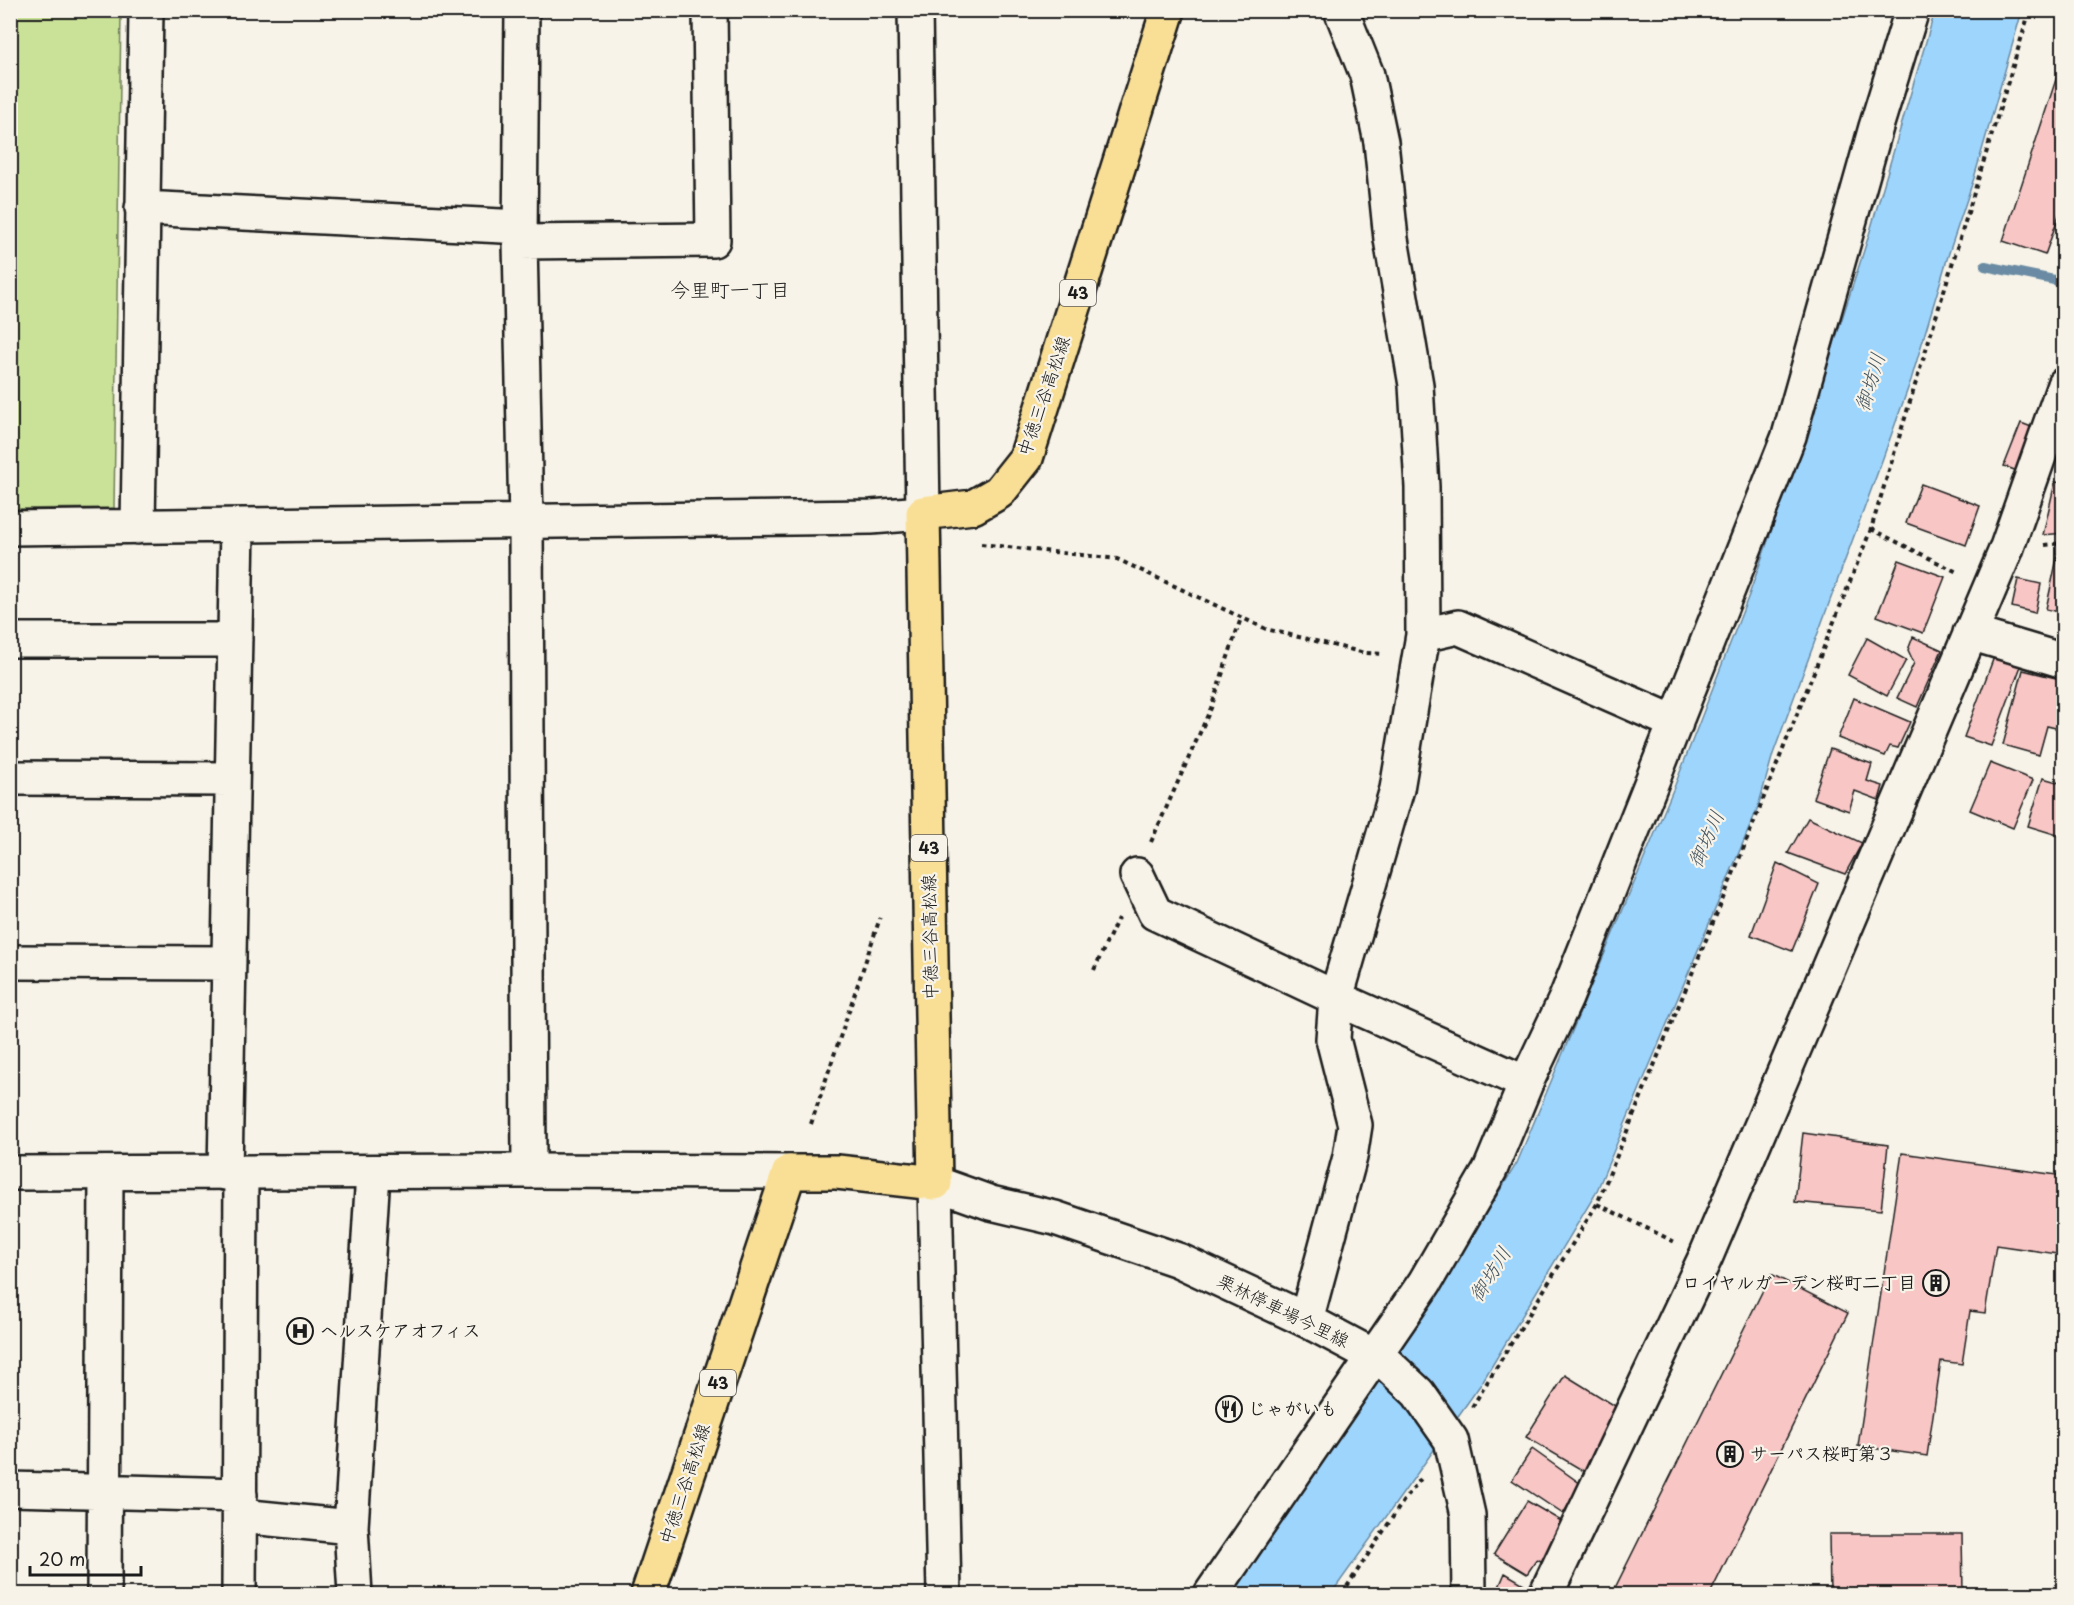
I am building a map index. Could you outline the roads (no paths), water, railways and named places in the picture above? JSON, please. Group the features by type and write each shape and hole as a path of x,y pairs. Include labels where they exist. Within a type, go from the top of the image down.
{"main road":[{"name":"中徳三谷高松線","path":"934,1183 923,513 973,507 999,492 1026,458 1168,10"},
{"name":"中徳三谷高松線","path":"648,1594 789,1172"},
{"path":"789,1172 837,1172 934,1183"}],"street":[{"path":"138,527 146,10"},
{"path":"522,10 520,234 526,522 529,1171"},
{"path":"142,208 520,234 713,240 710,10"},
{"path":"10,528 871,517 923,513 915,10"},
{"path":"1306,1320 1350,1157 1355,1125 1333,1039 1336,998 1397,789 1421,646 1422,488 1416,385 1391,239 1381,142 1367,75 1341,10"},
{"path":"1211,1594 1379,1359 1490,1170 1526,1083 1566,998 1789,436 1876,127 1912,10"},
{"path":"1546,1594 1706,1256 2006,550 2064,385"},
{"path":"237,526 229,963 240,1505 239,1594"},
{"path":"1421,646 1458,627 1676,723"},
{"path":"1970,633 2064,662"},
{"path":"10,640 235,640"},
{"path":"10,778 232,779"},
{"path":"1137,875 1155,913 1336,998 1526,1083"},
{"path":"10,962 229,963"},
{"path":"10,1173 789,1172"},
{"path":"104,1594 106,1173"},
{"path":"355,1594 351,1527 373,1173"},
{"path":"934,1183 944,1594"},
{"name":"栗林停車場今里線","path":"934,1183 991,1203 1055,1218 1178,1260 1306,1320 1379,1359 1418,1393 1447,1434 1468,1515 1469,1594"},
{"path":"10,1489 105,1491 240,1505 351,1527"}],"water":[{"name":"御坊川","path":"1935,11 2022,11 1974,178 1911,380 1773,754 1758,807 1596,1193 1481,1384 1331,1594 1227,1594 1411,1334 1517,1163 1675,785 1749,595 1802,443 1868,238"}],"waterway":[{"path":"1985,266 2064,282"}],"place":[{"name":"ロイヤルガーデン桜町二丁目","path":"1936,1283"},
{"name":"ヘルスケアオフィス","path":"300,1331"},
{"name":"じゃがいも","path":"1229,1409"},
{"name":"サーパス桜町第３","path":"1730,1454"}],"district":[{"name":"今里町一丁目","path":"730,290"}]}
